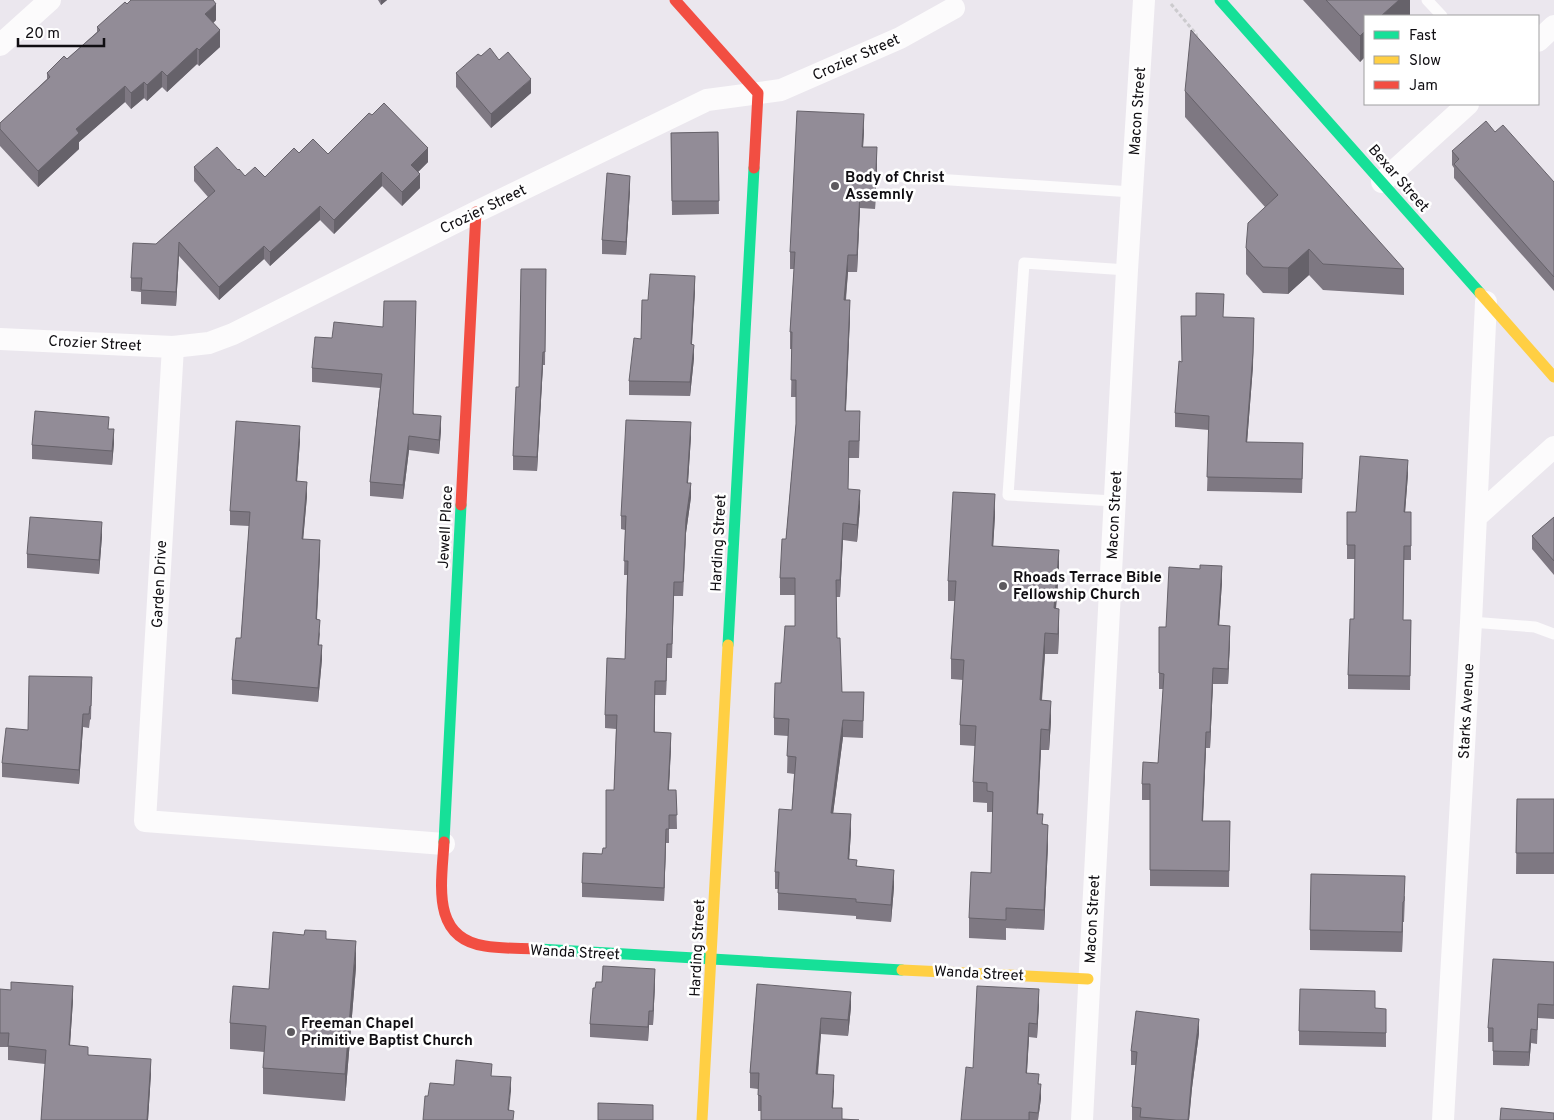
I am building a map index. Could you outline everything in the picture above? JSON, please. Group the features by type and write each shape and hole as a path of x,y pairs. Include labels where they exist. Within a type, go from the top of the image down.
{"street":[{"path":"0,45 50,0"},
{"name":"Macon Street","path":"1082,1120 1114,502 1144,0"},
{"name":"Bexar Street","path":"1220,0 1554,377"},
{"path":"678,1 758,93"},
{"name":"Crozier Street","path":"0,339 173,347 209,343 233,334 476,212 707,100 781,90 900,38 954,8"},
{"path":"1539,39 1554,26"},
{"name":"Harding Street","path":"702,1120 758,93"},
{"path":"1382,182 1467,105"},
{"name":"Jewell Place","path":"444,844 476,212"},
{"name":"Starks Avenue","path":"1442,1120 1471,622 1486,302"},
{"name":"Garden Drive","path":"173,347 145,821 444,844"},
{"path":"1476,517 1554,447"},
{"name":"Wanda Street","path":"444,844 442,907 450,927 465,939 484,946 711,960 1088,979"}],"lane":[{"path":"1428,0 1441,15"},
{"path":"891,176 1132,192"},
{"path":"1114,502 1008,495 1024,263 1127,270"},
{"path":"1471,622 1535,627 1554,634"}],"path":[{"path":"1167,0 1196,34 1197,42"}],"building":[{"path":"131,0 213,0 216,4 205,14 220,30 167,76 162,71 147,85 144,82 131,93 125,86 76,129 79,133 38,171 0,129 0,123 50,77 47,73 64,56 67,59 100,30 97,27 125,2 127,4"},
{"path":"1326,0 1399,0 1382,15 1364,15 1364,32 1360,36"},
{"path":"1191,30 1404,269 1323,264 1309,249 1288,268 1263,267 1246,248 1248,223 1278,195 1185,91"},
{"path":"490,48 499,60 508,52 531,79 491,114 456,73 478,54 481,56"},
{"path":"384,103 428,148 411,165 420,174 402,192 382,172 334,220 320,206 270,252 264,246 219,287 179,242 176,292 141,290 142,278 131,278 133,243 156,244 215,191 194,167 217,147 245,176 255,167 265,177 294,148 299,153 313,139 328,154 369,113 372,115"},
{"path":"797,111 864,114 862,147 877,147 875,192 860,191 857,255 848,255 844,300 850,300 845,411 860,411 859,441 849,441 848,489 860,490 857,525 843,523 840,580 836,580 837,638 840,638 842,692 864,692 863,721 843,720 831,813 851,814 848,859 857,860 856,866 894,870 891,905 856,902 856,899 778,893 779,872 775,872 779,809 792,810 796,757 787,756 789,719 774,718 775,683 781,683 785,626 795,626 795,578 780,578 782,539 786,539 796,424 796,380 791,380 792,332 790,332 795,252 790,252"},
{"path":"1486,121 1495,132 1503,125 1554,182 1554,277 1454,164 1459,159 1452,151"},
{"path":"718,132 719,201 672,201 671,133"},
{"path":"607,173 630,176 626,242 602,240"},
{"path":"521,269 546,269 545,352 543,352 537,457 513,456 516,387 519,387"},
{"path":"650,274 695,276 691,344 694,345 690,382 629,381 634,338 641,339 642,300 648,300"},
{"path":"1196,293 1224,294 1223,317 1254,318 1246,442 1303,443 1302,479 1207,477 1209,416 1175,413 1179,361 1182,362 1181,316 1196,316"},
{"path":"384,301 416,301 413,414 441,416 439,440 409,436 403,485 370,482 382,374 312,368 315,337 332,338 334,322 383,327"},
{"path":"35,411 109,417 108,429 114,429 112,451 32,445"},
{"path":"626,420 691,422 687,483 691,483 686,519 683,582 674,582 672,644 667,644 666,681 655,681 654,732 671,733 668,790 676,790 677,815 669,815 669,829 666,829 664,888 582,883 583,853 602,854 603,848 606,848 606,790 614,790 617,715 605,715 607,658 625,659 628,561 624,561 626,516 621,516"},
{"path":"236,421 300,426 296,481 307,482 302,539 320,540 316,619 320,620 318,645 322,645 318,688 232,680 236,638 241,638 250,512 230,511"},
{"path":"1360,456 1408,460 1404,512 1411,512 1411,546 1404,546 1403,620 1411,620 1410,676 1348,675 1350,619 1354,619 1355,545 1347,545 1347,512 1356,512"},
{"path":"953,492 995,494 992,546 1059,550 1054,608 1059,609 1058,634 1045,633 1040,700 1051,701 1049,730 1041,729 1037,814 1043,814 1042,824 1048,825 1044,910 1006,908 1006,920 969,918 971,872 991,873 993,792 987,791 987,783 973,782 976,726 960,725 964,660 951,659 956,581 948,581"},
{"path":"30,517 102,522 99,560 27,554"},
{"path":"1554,517 1554,561 1532,536"},
{"path":"1200,565 1222,566 1218,625 1230,626 1228,669 1213,668 1210,732 1206,732 1202,821 1230,821 1229,871 1150,870 1150,784 1142,784 1143,762 1158,763 1164,674 1159,673 1159,627 1166,627 1169,567 1200,569"},
{"path":"29,676 92,677 91,706 89,714 83,714 79,770 2,763 6,728 28,730"},
{"path":"1517,799 1554,799 1554,853 1516,853"},
{"path":"1311,874 1405,876 1402,932 1310,930"},
{"name":"Freeman Chapel Primitive Baptist Church","path":"305,930 326,931 326,939 356,941 345,1074 263,1068 266,1026 230,1023 233,986 269,989 273,932 304,935"},
{"path":"1493,959 1554,962 1554,1005 1538,1004 1537,1030 1531,1029 1529,1052 1493,1051 1493,1028 1488,1028"},
{"path":"603,966 655,969 653,1011 649,1011 648,1027 590,1024 593,988 595,988 596,982 602,982"},
{"path":"11,982 73,986 69,1045 88,1047 88,1055 151,1059 147,1120 41,1120 46,1050 8,1046 9,1033 0,1033 0,989 11,990"},
{"path":"757,984 851,992 848,1020 821,1018 816,1074 834,1075 832,1108 842,1108 842,1119 859,1120 761,1120 761,1096 758,1095 759,1073 750,1073"},
{"path":"977,986 1039,989 1037,1024 1029,1023 1026,1073 1039,1074 1038,1084 1041,1084 1038,1113 1029,1112 1029,1120 961,1120 966,1067 973,1068"},
{"path":"1300,989 1375,991 1375,1008 1386,1009 1386,1033 1299,1031"},
{"path":"1136,1011 1199,1019 1188,1120 1140,1117 1141,1108 1132,1107 1137,1052 1131,1051"},
{"path":"456,1060 492,1064 491,1076 511,1077 508,1110 514,1111 513,1120 423,1120 425,1096 428,1096 430,1083 454,1085"},
{"path":"598,1103 653,1105 653,1120 598,1120"},
{"path":"1501,1108 1554,1113 1554,1120 1500,1120"}],"traffic: fast":[{"path":"1220,0 1480,293"},
{"path":"728,645 754,168"},
{"path":"444,842 461,505"},
{"path":"539,949 902,970"}],"traffic: slow":[{"path":"1480,293 1554,377"},
{"path":"702,1120 728,645"},
{"path":"902,970 1088,979"}],"traffic: jam":[{"path":"675,0 758,93 754,168"},
{"path":"461,505 476,212"},
{"path":"444,842 443,906 447,920 455,932 467,941 485,946 539,949"}],"place":[{"name":"Body of Christ Assemnly","path":"835,186"},
{"name":"Rhoads Terrace Bible Fellowship Church","path":"1003,586"},
{"name":"Freeman Chapel Primitive Baptist Church","path":"291,1032"}]}
